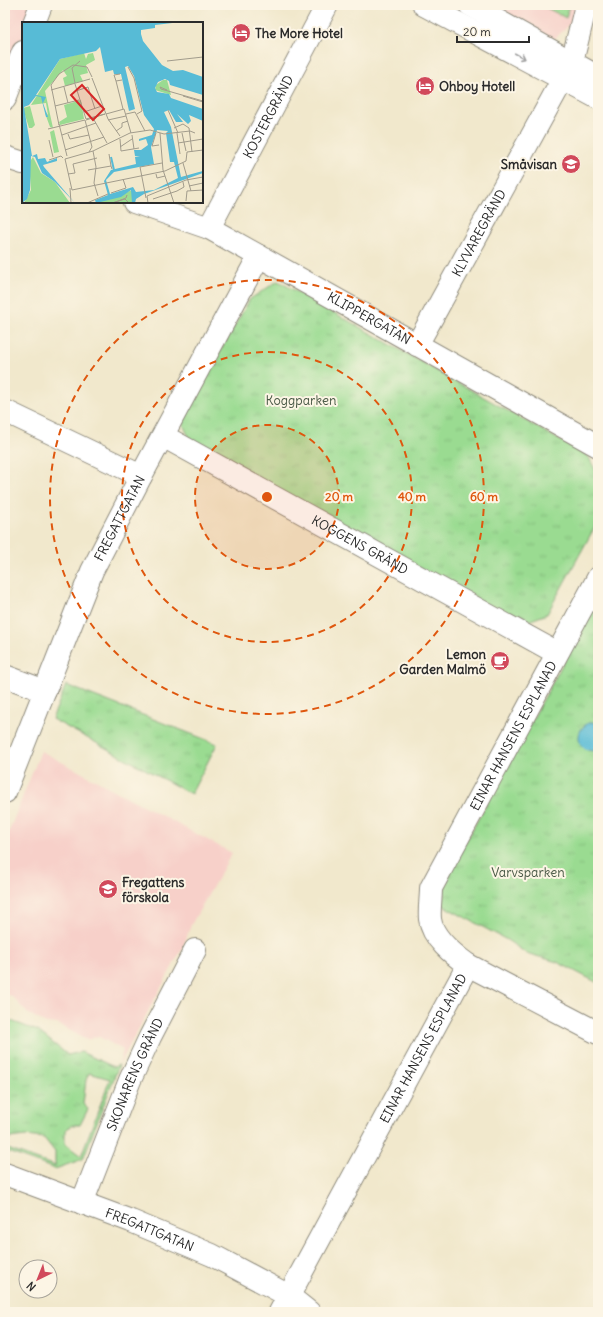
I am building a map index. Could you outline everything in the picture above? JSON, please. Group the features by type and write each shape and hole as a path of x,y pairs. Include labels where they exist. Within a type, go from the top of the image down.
{"street":[{"path":"34,22 41,5"},
{"name":"KOSTERGRÄND","path":"209,228 327,5"},
{"path":"424,5 568,70 598,77"},
{"path":"470,5 568,70 598,98"},
{"name":"KLYVAREGRÄND","path":"417,345 568,70 586,5"},
{"path":"5,99 22,55"},
{"path":"5,157 22,163"},
{"name":"KLIPPERGATAN","path":"137,203 209,228 598,446"},
{"name":"FREGATTGATAN","path":"5,792 92,571 141,476 259,256"},
{"path":"5,411 141,476"},
{"name":"KOGGENS GRÄND","path":"163,436 557,653"},
{"name":"EINAR HANSENS ESPLANAD","path":"285,1304 468,965 454,955 437,936 430,920 432,888 598,578"},
{"path":"5,676 45,691"},
{"name":"SKONARENS GRÄND","path":"82,1203 130,1080 150,1037 195,950"},
{"path":"468,965 598,1033"},
{"name":"FREGATTGATAN","path":"5,1174 131,1221 212,1255 285,1304 309,1312"}],"shaded area":[{"path":"5,5 41,5 34,22 22,22 22,55 5,99"},
{"path":"486,5 579,5 576,19 552,41"},
{"name":"Fregattens förskola","path":"41,751 232,853 191,925 183,947 119,1065 123,1050 98,1036 87,1040 58,1024 46,1023 27,1013 12,996 5,994 5,841"}],"green space":[{"path":"541,5 569,5 566,18"},
{"name":"Koggparken","path":"278,281 588,456 598,475 598,521 547,614 518,625 193,446 181,420 250,299"},
{"name":"Varvsparken","path":"598,599 598,983 557,962 526,953 507,940 442,905 445,887 452,867"},
{"path":"66,685 217,744 191,794 52,719"},
{"path":"11,1021 38,1031 68,1055 81,1052 114,1067 119,1065 83,1159 55,1169 5,1151 5,1148 55,1166 55,1152 44,1138 25,1136 10,1138 5,1135 5,1022","holes":["89,1073 110,1079 81,1156 65,1144 65,1130 73,1125 80,1125 88,1109 83,1104 86,1080"]}],"water":[{"path":"591,722 598,723 598,750 591,751 582,746 579,736 584,726"}],"place":[{"name":"The More Hotel","path":"241,33"},
{"name":"Ohboy Hotell","path":"425,86"},
{"name":"Småvisan","path":"571,164"},
{"name":"Lemon Garden Malmö","path":"500,661"},
{"name":"Fregattens förskola","path":"108,889"}]}
